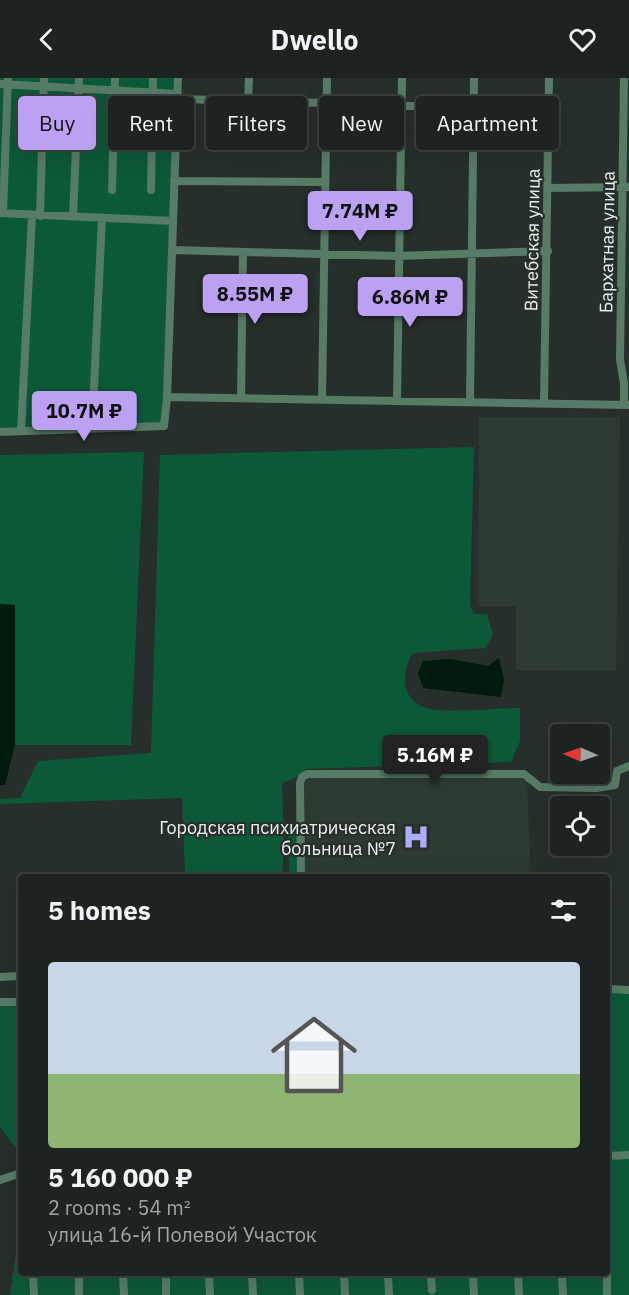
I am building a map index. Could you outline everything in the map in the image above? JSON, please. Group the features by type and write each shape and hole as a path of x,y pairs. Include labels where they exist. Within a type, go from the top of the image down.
{"street":[{"path":"73,217 79,78"},
{"path":"112,190 115,78"},
{"path":"151,190 153,78"},
{"path":"178,78 178,96"},
{"path":"248,96 249,78"},
{"path":"327,78 327,96"},
{"path":"401,96 402,78"},
{"path":"474,78 474,96"},
{"name":"Витебская улица","path":"548,96 549,78"},
{"name":"Бархатная улица","path":"624,78 626,187 620,360 626,405"},
{"path":"173,96 153,92 79,88 44,82 5,82 2,213 173,221"},
{"path":"21,431 44,82"},
{"path":"0,432 164,426 175,150"},
{"path":"322,400 326,150"},
{"path":"397,400 400,150"},
{"path":"470,402 474,150"},
{"name":"Витебская улица","path":"544,402 548,150"},
{"path":"174,181 325,182"},
{"path":"548,188 626,187"},
{"path":"92,429 102,218"},
{"path":"172,250 398,256 548,251"},
{"path":"242,397 243,252"},
{"path":"167,397 626,405"},
{"path":"301,874 300,783 302,777 307,774 521,774 540,787 596,788 615,785 624,767"},
{"path":"0,977 18,976"},
{"path":"610,989 629,990"},
{"path":"0,1002 18,1002"},
{"path":"610,1156 629,1155"},
{"path":"0,1180 18,1174"},
{"path":"33,1276 34,1295"},
{"path":"79,1276 79,1295"},
{"path":"123,1276 124,1295"},
{"path":"166,1276 166,1295"},
{"path":"209,1276 210,1295"},
{"path":"252,1276 253,1295"},
{"path":"299,1276 300,1295"},
{"path":"344,1276 345,1295"},
{"path":"388,1276 389,1295"},
{"path":"431,1276 432,1290"},
{"path":"473,1276 474,1295"},
{"path":"518,1276 519,1295"},
{"path":"562,1276 563,1295"},
{"path":"607,1276 607,1295"}],"shaded area":[{"path":"479,417 620,417 616,671 516,670 516,606 478,606"},
{"path":"0,604 15,605 15,745 5,785 0,785"},
{"path":"499,658 504,679 501,697 423,688 418,673 423,661 450,659 488,666"},
{"name":"Городская психиатрическая больница №7","path":"519,775 527,781 531,874 303,874 303,781 306,778"}],"green space":[{"path":"0,78 178,78 177,96 108,96 108,150 175,150 163,426 0,434"},
{"path":"474,447 470,605 474,614 487,614 493,634 486,648 413,653 406,670 406,687 413,701 430,709 520,708 520,741 511,762 306,769 293,779 282,783 284,848 282,874 185,874 182,798 0,804 0,799 20,798 38,761 151,753 160,455"},
{"path":"144,452 131,745 15,745 15,605 0,604 0,455"},
{"path":"288,822 297,823 297,874 289,874"},
{"path":"610,986 629,986 629,1295 10,1295 18,1238 18,1276 610,1276"},
{"path":"0,1002 18,1002 18,1151 0,1127"}],"place":[{"name":"Городская психиатрическая больница №7","path":"416,837"}]}
